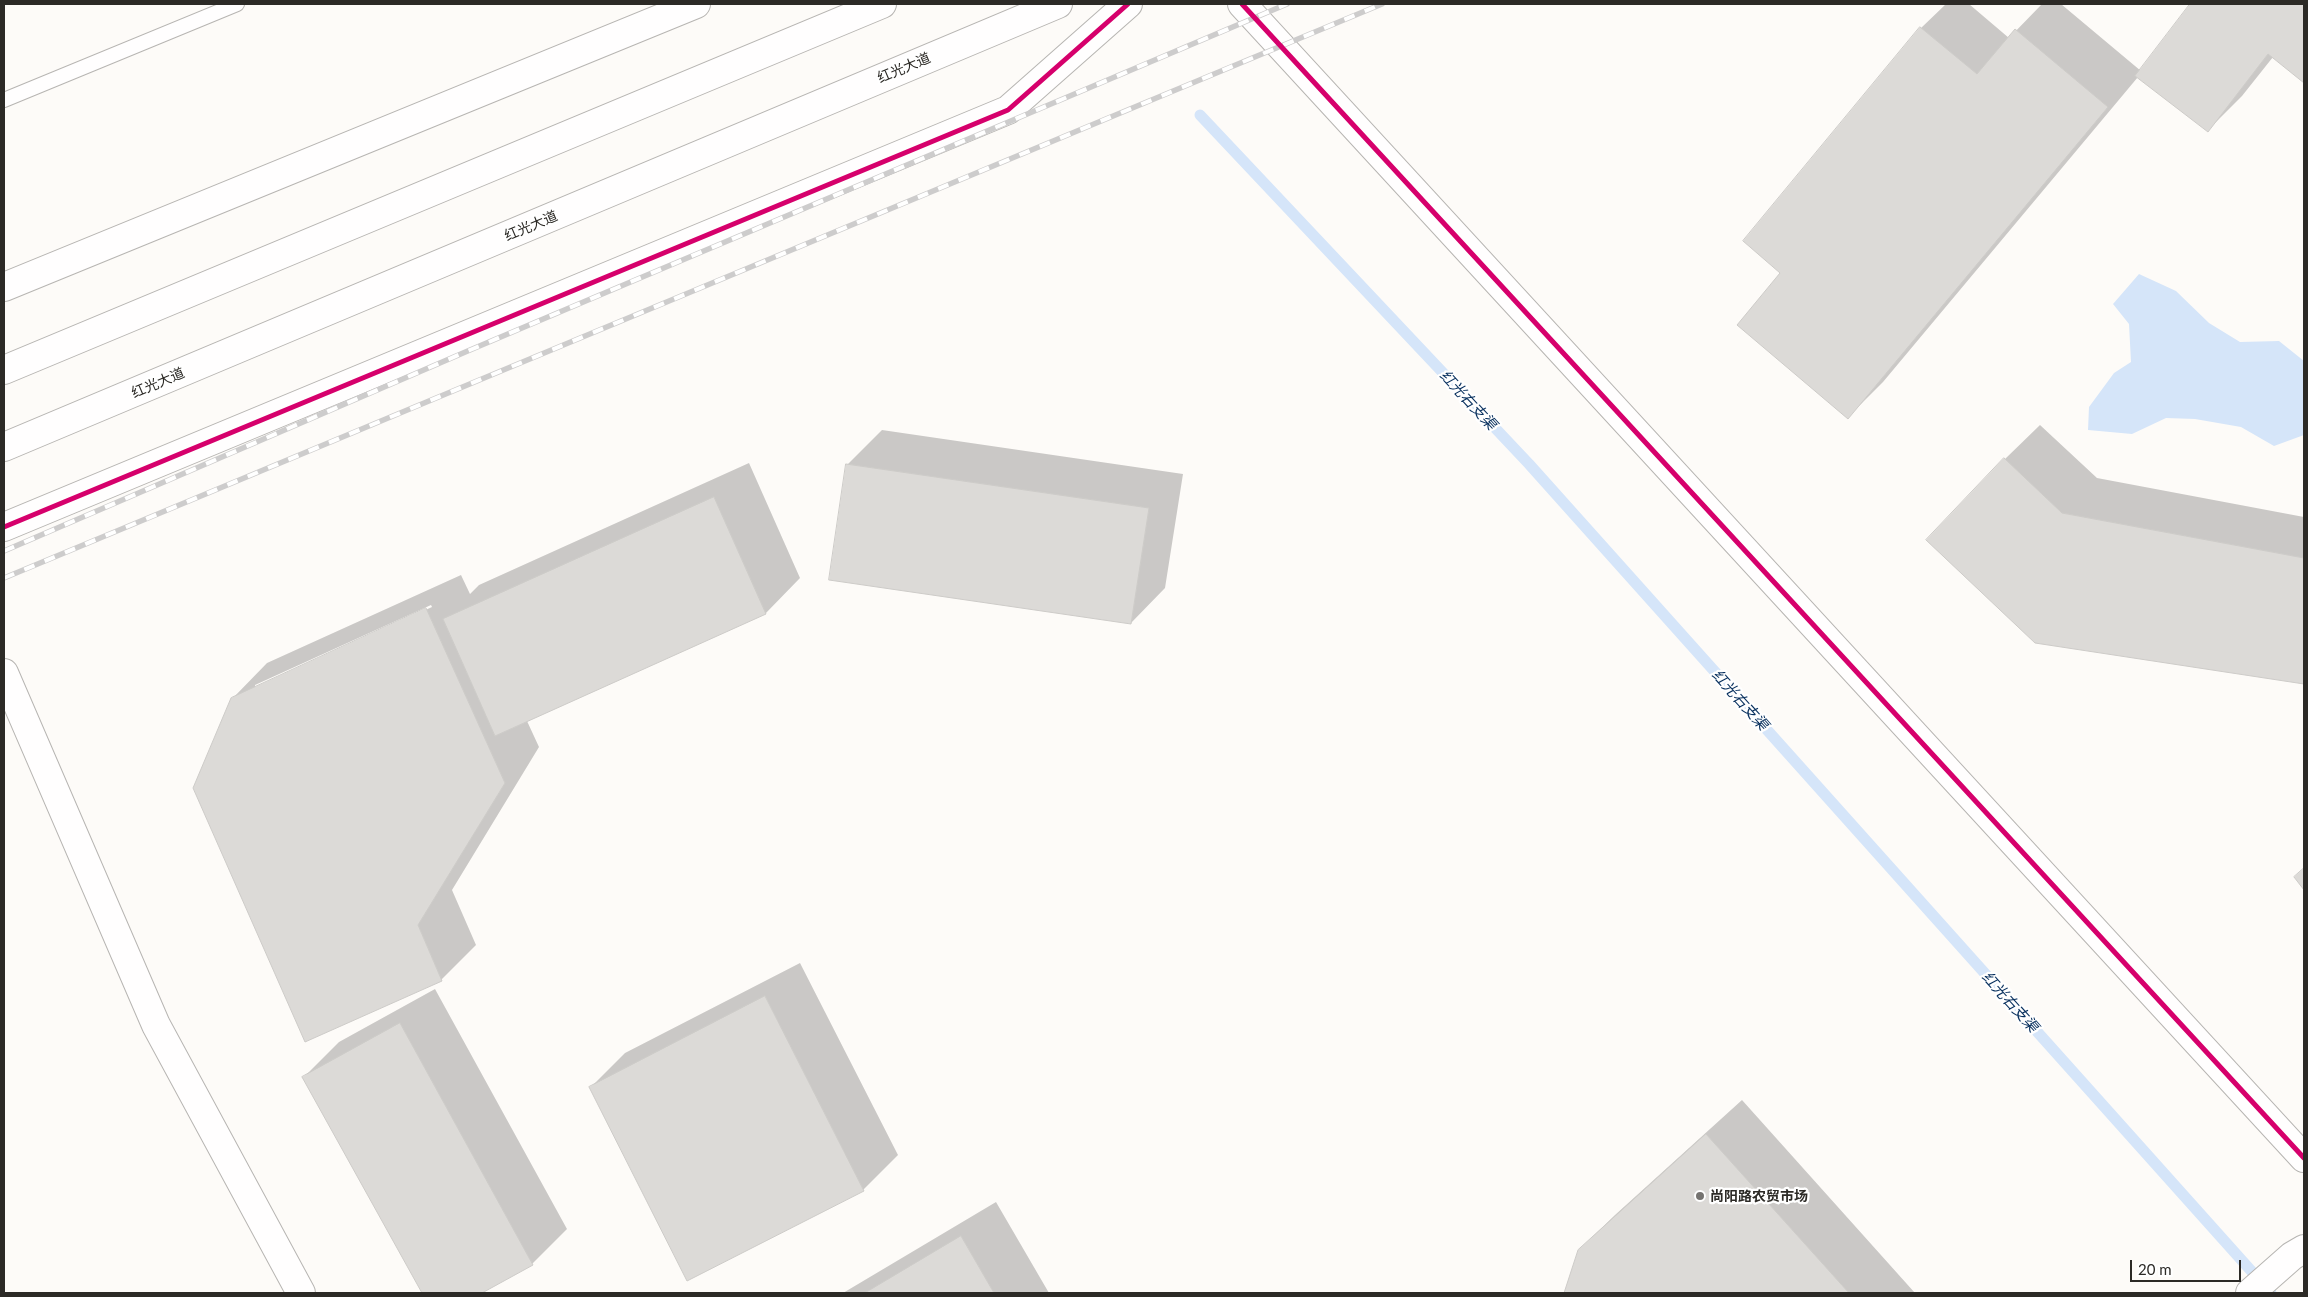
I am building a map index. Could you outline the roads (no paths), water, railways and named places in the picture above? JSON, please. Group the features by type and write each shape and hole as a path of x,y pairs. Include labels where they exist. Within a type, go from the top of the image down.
{"main road":[{"path":"4,370 882,4"},
{"name":"红光大道","path":"4,448 1058,4"},
{"path":"4,527 1008,110 1128,4"},
{"path":"1242,4 2304,1158"},
{"path":"4,287 682,6"},
{"path":"4,673 156,1025 301,1293"},
{"path":"2250,1293 2298,1253"}],"lane":[{"path":"4,100 237,4"}],"water":[{"path":"2139,274 2176,291 2209,323 2240,342 2279,341 2304,361 2304,435 2274,446 2241,427 2195,419 2166,418 2132,434 2088,430 2089,407 2114,373 2131,362 2129,324 2113,304"}],"waterway":[{"name":"红光右支渠","path":"1200,115 1529,464 2271,1293"}],"railway":[{"path":"4,551 470,350 1287,4"},
{"path":"4,578 1382,4"}],"place":[{"name":"尚阳路农贸市场","path":"1700,1196"}]}
